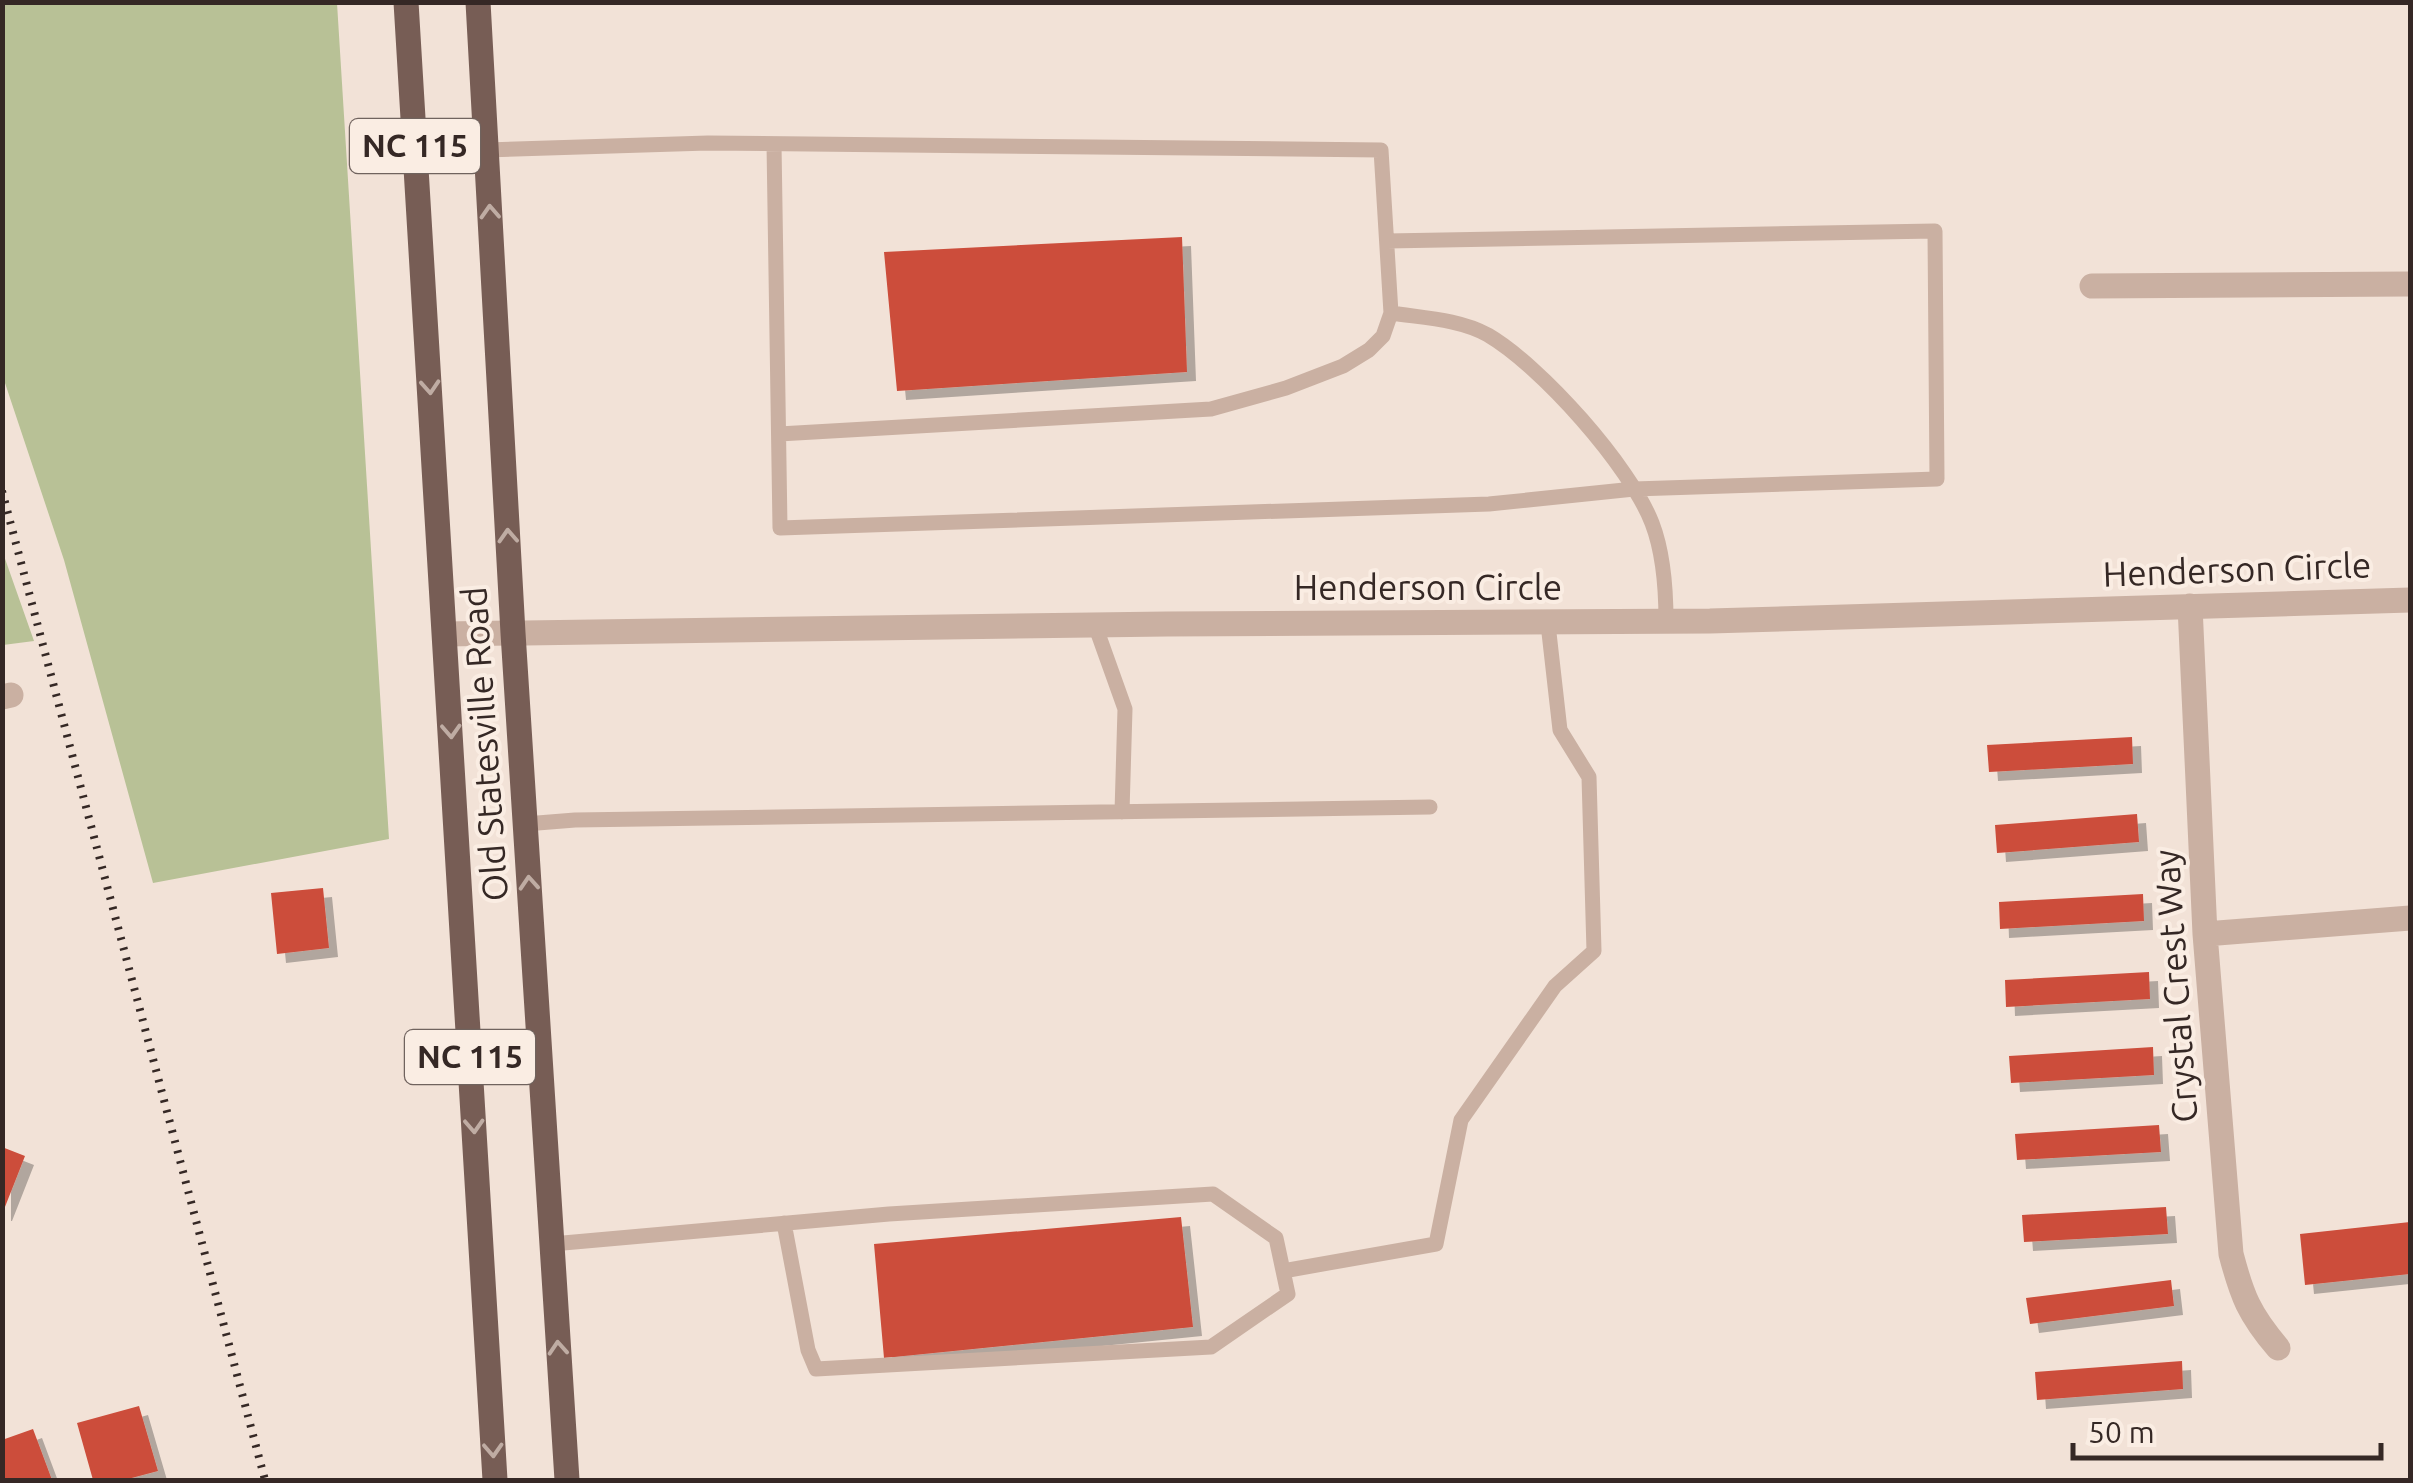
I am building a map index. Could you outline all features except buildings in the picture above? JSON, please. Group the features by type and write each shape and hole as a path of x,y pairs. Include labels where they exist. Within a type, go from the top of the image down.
{"main road":[{"name":"Old Statesville Road","path":"406,2 495,1480"},
{"name":"Old Statesville Road","path":"478,2 513,634 568,1480"}],"street":[{"path":"2092,286 2410,284"},
{"name":"Henderson Circle","path":"445,634 1094,625 1548,624 2410,600"},
{"name":"Crystal Crest Way","path":"2190,606 2205,934 2231,1254 2241,1292 2278,1348"},
{"path":"2205,934 2410,918"}],"lane":[{"path":"486,150 708,143 1381,150 1392,313 1384,336 1343,366 1286,388 1210,409 779,434"},
{"path":"774,144 780,528 1489,504 1634,489 1938,478 1935,231 1387,242"},
{"path":"1392,313 1460,324 1486,334 1517,356 1595,435 1634,489 1653,524 1666,583 1666,621"},
{"path":"1283,1271 1436,1244 1461,1120 1555,986 1594,951 1589,777 1560,730 1548,624"},
{"path":"1094,625 1126,709 1122,812"},
{"path":"525,824 574,820 1430,807"},
{"path":"552,1244 784,1223 889,1214 1213,1194 1276,1238 1288,1294 1211,1348 816,1369 808,1350 784,1223"}],"green space":[{"path":"2,3 337,3 389,839 153,883 64,560 3,377"},
{"path":"3,553 34,641 3,645"}],"railway":[{"path":"2,491 265,1480"}]}
